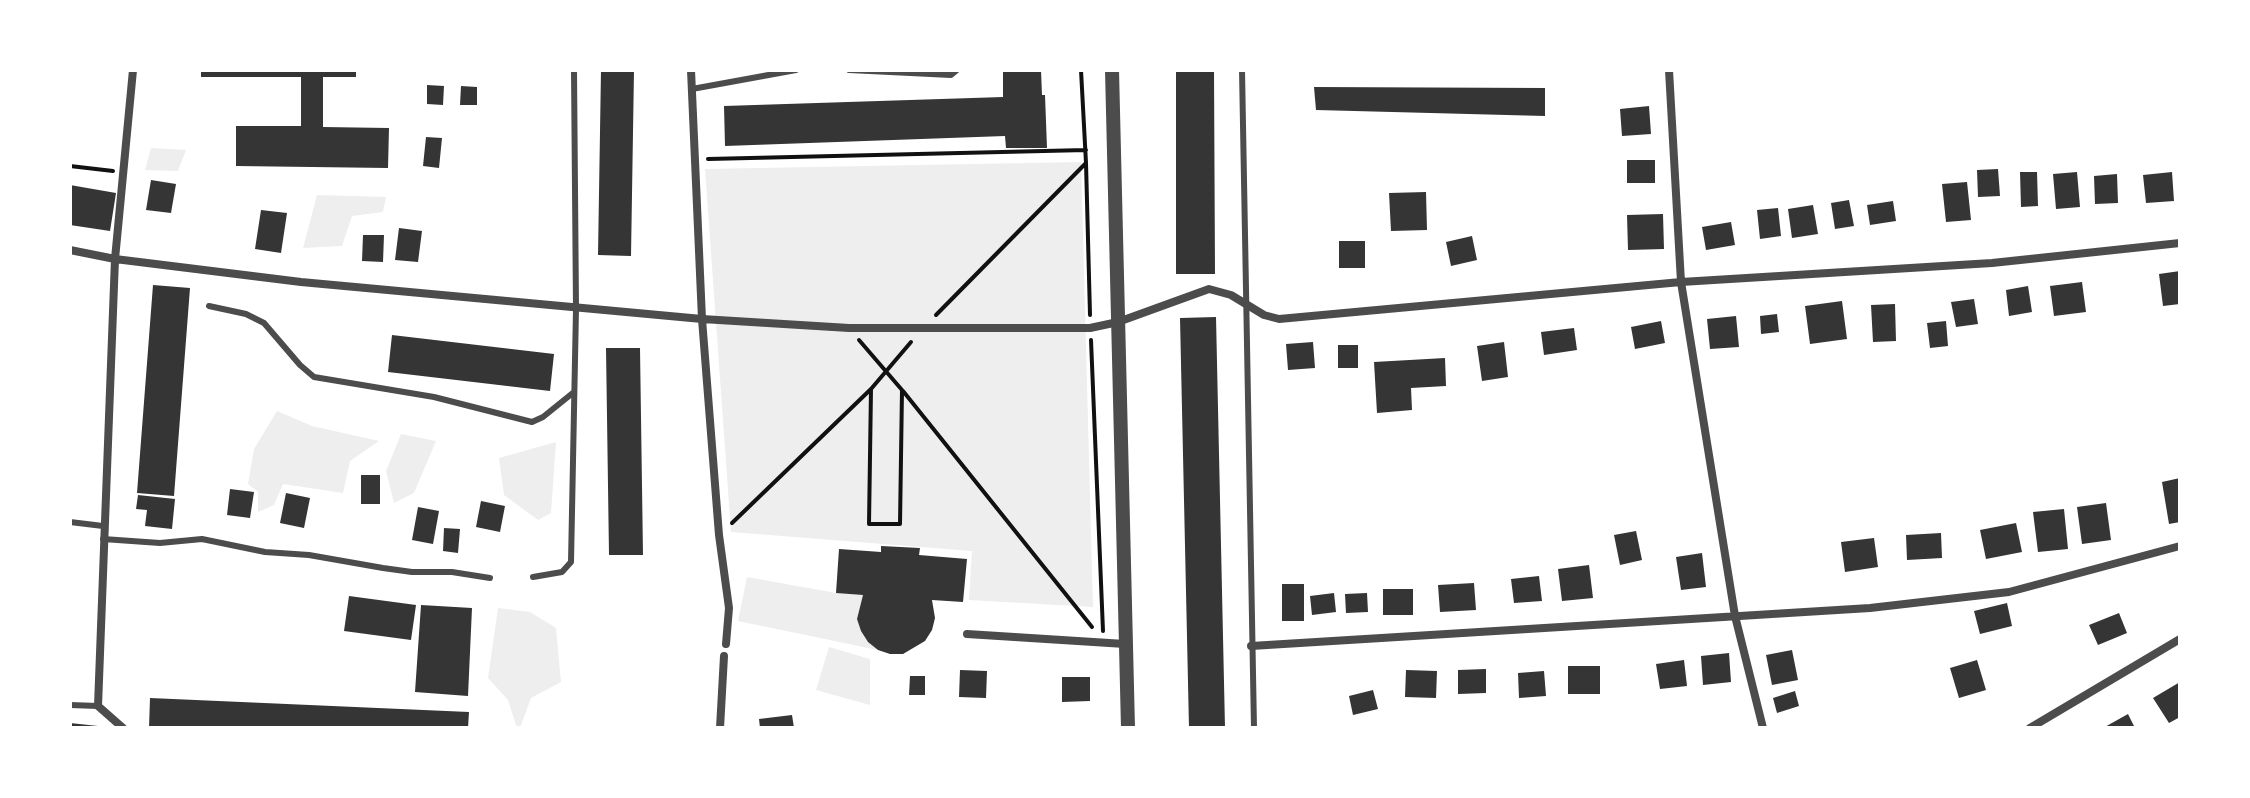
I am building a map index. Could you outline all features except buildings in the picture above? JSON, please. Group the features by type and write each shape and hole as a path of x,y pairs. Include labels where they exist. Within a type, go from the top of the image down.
{"street":[{"path":"123,728 98,706 115,259 133,70"},
{"path":"691,70 702,319 719,535 729,608 726,644"},
{"path":"1112,70 1128,728"},
{"path":"1669,70 1681,282 1735,616 1763,728"},
{"path":"70,250 115,259 301,282 702,319 849,328 1090,328 1118,322 1209,289 1231,295 1264,315 1279,319 1681,282 1992,263 2180,243"},
{"path":"1251,646 1870,608 2009,592 2180,546"},
{"path":"967,634 1125,644"},
{"path":"2030,728 2180,639"},
{"path":"720,728 724,656"}],"lane":[{"path":"533,577 562,572 571,562 576,309 574,70"},
{"path":"692,89 796,70"},
{"path":"849,70 951,75 957,70"},
{"path":"1242,70 1254,728"},
{"path":"209,306 246,314 264,323 314,377 434,397 532,422 574,392"},
{"path":"70,522 103,526"},
{"path":"103,539 160,543 202,539 265,552 309,555 412,572 452,572 490,578"},
{"path":"70,705 98,706"}],"path":[{"path":"1081,70 1104,642"},
{"path":"694,160 1086,150"},
{"path":"719,535 871,389 923,328 1086,163"},
{"path":"70,166 123,172"},
{"path":"849,328 1104,642"},
{"path":"871,389 869,524 900,524 902,390"}],"shaded area":[{"path":"151,148 186,150 178,171 145,170"},
{"path":"1081,162 1093,607 969,600 972,551 731,532 705,169"},
{"path":"317,195 386,197 383,212 352,216 342,246 303,248"},
{"path":"277,411 312,426 379,441 350,461 343,493 283,484 274,505 258,512 258,492 248,484 254,449"},
{"path":"401,434 436,441 414,493 394,503 386,471"},
{"path":"556,442 551,513 538,520 504,495 499,458"},
{"path":"747,577 863,595 857,619 868,642 878,650 738,621"},
{"path":"498,608 530,612 556,628 561,682 531,698 520,728 517,728 508,700 488,678"},
{"path":"829,647 870,659 870,705 816,690"}]}
